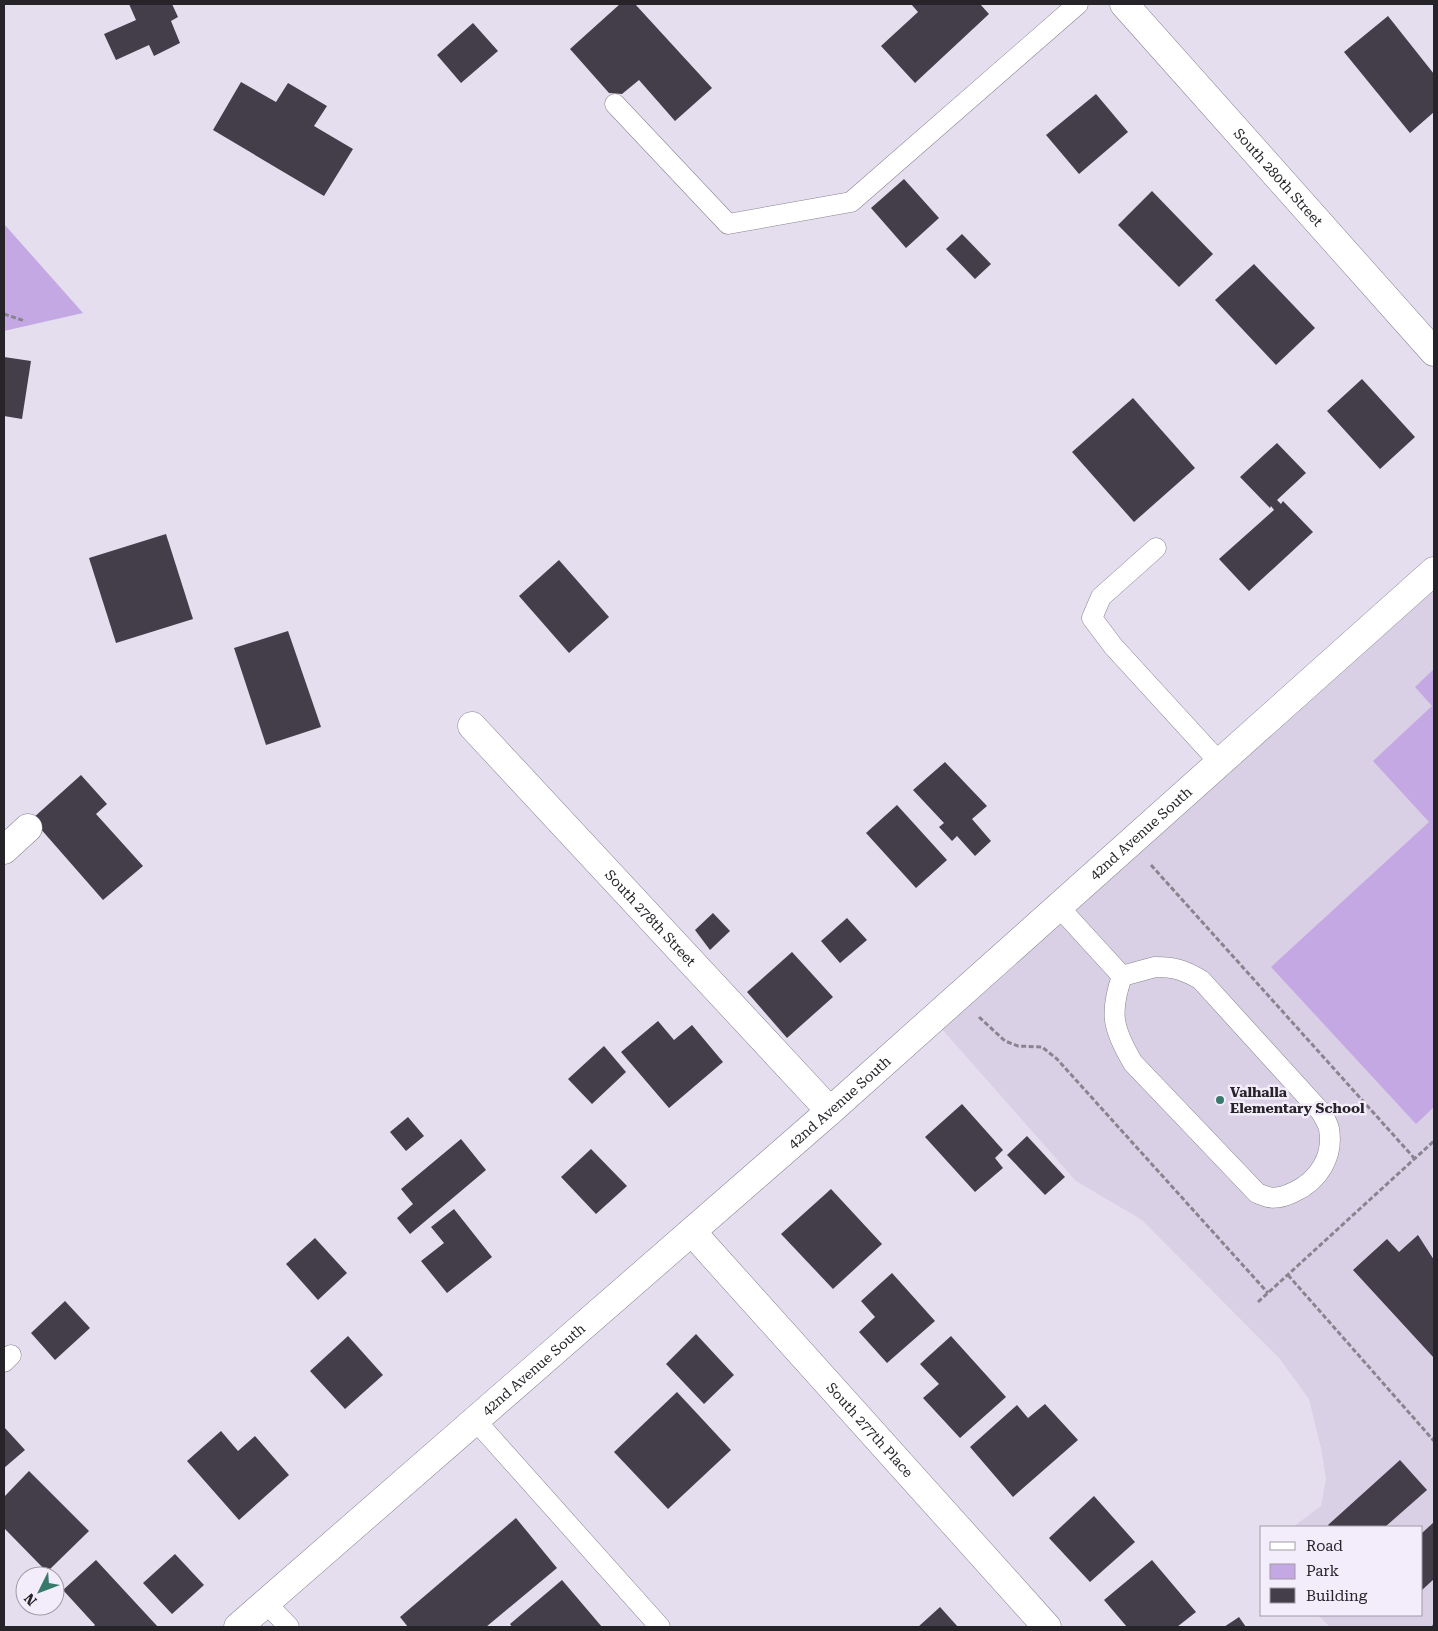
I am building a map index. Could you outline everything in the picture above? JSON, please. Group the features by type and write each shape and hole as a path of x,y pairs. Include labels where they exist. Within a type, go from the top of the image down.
{"street":[{"name":"South 280th Street","path":"1124,4 1434,352"},
{"name":"42nd Avenue South","path":"238,1627 830,1111 1434,571"},
{"name":"South 278th Street","path":"472,726 830,1111"},
{"path":"4,850 28,828"},
{"name":"South 277th Place","path":"692,1232 1047,1627"}],"lane":[{"path":"615,104 728,224 850,202 1078,4"},
{"path":"1156,548 1101,597 1092,618 1120,654 1220,762"},
{"path":"1059,906 1122,976"},
{"path":"1155,967 1172,967 1186,971 1201,980 1321,1112 1329,1128 1328,1148 1323,1167 1314,1180 1286,1196 1269,1197 1257,1192 1133,1063 1116,1029 1114,1011 1122,976 1155,967"},
{"path":"476,1421 660,1627"},
{"path":"266,1603 289,1627"}],"path":[{"path":"4,314 25,321"},
{"path":"1131,843 1415,1158"},
{"path":"958,997 1005,1040 1018,1046 1042,1047 1057,1059 1268,1293"},
{"path":"1258,1302 1434,1141"},
{"path":"1288,1275 1434,1440"}],"shaded area":[{"name":"Valhalla Elementary School","path":"1434,571 1434,1627 1330,1627 1319,1616 1423,1616 1423,1526 1294,1526 1321,1506 1326,1479 1321,1448 1309,1399 1279,1358 1142,1220 1076,1181 933,1019"}],"green space":[{"path":"4,224 83,313 4,331"},
{"path":"1434,669 1434,1107 1416,1124 1271,967 1429,822 1373,761 1432,706 1415,687"}],"building":[{"path":"129,4 172,4 178,17 171,21 180,43 154,56 149,45 116,60 104,34 136,20"},
{"path":"620,4 635,4 712,88 675,121 639,80 622,94 609,93 570,49"},
{"path":"911,4 980,4 989,14 915,83 881,46 918,12"},
{"path":"1388,16 1434,74 1434,112 1410,133 1344,52"},
{"path":"473,23 498,51 461,83 437,55"},
{"path":"241,82 276,102 288,83 327,106 314,126 353,149 324,196 213,130"},
{"path":"1096,94 1128,132 1079,174 1046,135"},
{"path":"904,179 939,218 906,248 871,208"},
{"path":"1152,191 1213,254 1179,287 1118,225"},
{"path":"962,234 991,264 975,279 946,249"},
{"path":"1254,264 1315,328 1276,365 1215,300"},
{"path":"4,357 31,361 22,419 4,416"},
{"path":"1362,379 1415,437 1380,469 1327,411"},
{"path":"1133,398 1195,468 1134,522 1072,452"},
{"path":"1277,443 1306,473 1277,500 1281,504 1283,501 1313,532 1249,591 1219,559 1274,510 1240,477"},
{"path":"166,534 193,619 116,643 89,558"},
{"path":"559,560 609,617 569,653 519,596"},
{"path":"288,631 321,727 266,745 234,648"},
{"path":"945,762 987,806 972,819 991,841 975,856 957,836 952,841 939,827 944,823 913,790"},
{"path":"81,775 107,804 96,814 143,866 103,900 32,819"},
{"path":"897,805 947,860 916,888 866,833"},
{"path":"713,913 730,931 710,950 695,930"},
{"path":"847,918 867,940 840,963 821,941"},
{"path":"792,952 833,997 787,1038 747,992"},
{"path":"658,1021 674,1040 692,1025 723,1062 669,1108 621,1052"},
{"path":"604,1046 626,1072 592,1104 568,1079"},
{"path":"962,1104 1003,1150 995,1158 1003,1168 975,1192 925,1137"},
{"path":"408,1117 424,1136 406,1151 390,1132"},
{"path":"1027,1136 1065,1177 1045,1195 1007,1155"},
{"path":"461,1139 486,1170 410,1234 397,1218 413,1204 401,1189"},
{"path":"591,1149 627,1186 596,1214 561,1177"},
{"path":"831,1189 882,1244 833,1289 781,1234"},
{"path":"454,1209 492,1257 447,1293 421,1261 444,1243 431,1227"},
{"path":"1418,1235 1434,1260 1434,1358 1353,1270 1387,1239 1399,1252"},
{"path":"315,1238 347,1273 318,1300 286,1264"},
{"path":"892,1273 935,1321 887,1363 859,1332 875,1317 861,1301"},
{"path":"65,1301 90,1328 55,1360 31,1333"},
{"path":"696,1334 734,1375 704,1404 666,1364"},
{"path":"348,1336 383,1375 345,1409 310,1371"},
{"path":"951,1336 1006,1397 960,1438 923,1398 939,1384 920,1364"},
{"path":"677,1392 731,1450 668,1509 614,1452"},
{"path":"1045,1404 1078,1440 1013,1497 970,1447 1017,1405 1028,1418"},
{"path":"4,1427 25,1450 4,1468"},
{"path":"221,1431 238,1451 255,1436 289,1475 239,1520 187,1461"},
{"path":"1400,1460 1427,1490 1386,1526 1328,1525"},
{"path":"29,1471 89,1531 53,1566 41,1566 4,1528 4,1497"},
{"path":"1094,1496 1135,1542 1090,1582 1049,1538"},
{"path":"516,1518 557,1568 486,1627 408,1627 400,1617"},
{"path":"1434,1522 1434,1579 1423,1589 1423,1532"},
{"path":"175,1554 204,1585 172,1614 143,1583"},
{"path":"96,1560 158,1627 93,1627 95,1625 65,1592 65,1588"},
{"path":"1152,1560 1196,1612 1177,1627 1127,1627 1104,1600"},
{"path":"562,1580 602,1627 512,1627 510,1624"},
{"path":"940,1607 958,1627 918,1627"},
{"path":"1239,1617 1246,1627 1224,1627"}],"place":[{"name":"Valhalla Elementary School","path":"1220,1100"}]}
